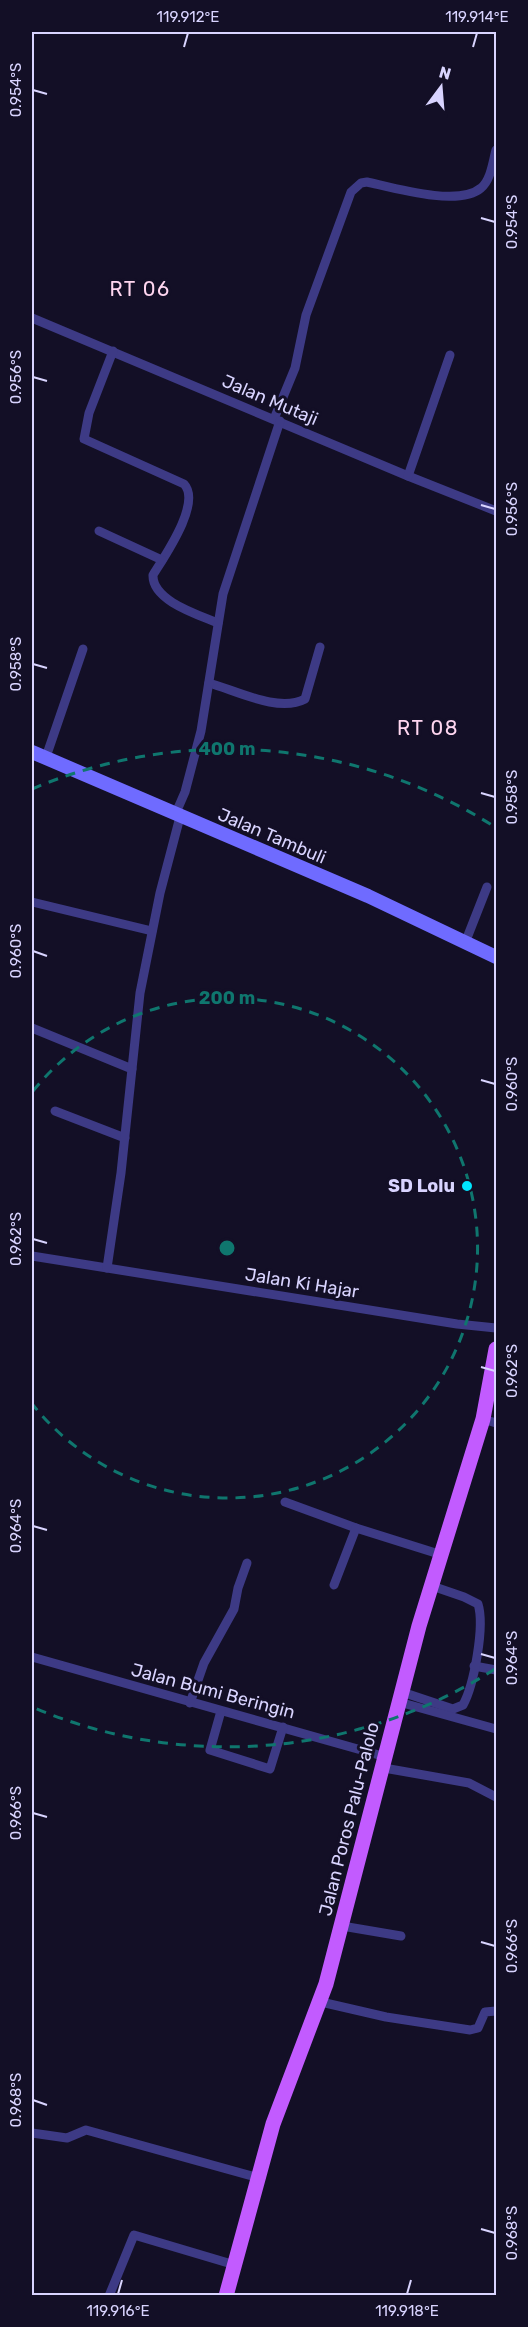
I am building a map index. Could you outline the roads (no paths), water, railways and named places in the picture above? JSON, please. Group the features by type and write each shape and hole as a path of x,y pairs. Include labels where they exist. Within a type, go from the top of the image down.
{"main road":[{"name":"Jalan Poros Palu-Palolo","path":"226,2295 273,2124 321,2001 385,1763 400,1697 432,1586 490,1421 496,1349"}],"street":[{"path":"107,1268 125,1138 140,993 160,893 194,759 225,584 295,368 306,315 351,192 361,183 367,182 430,195 470,194 481,189 486,183 496,150"},
{"name":"Jalan Mutaji","path":"32,318 496,511"},
{"path":"113,351 89,413 84,440 184,484 188,489 190,495 186,514 153,576 153,582 158,591 183,609 218,622"},
{"path":"408,476 450,355"},
{"path":"99,531 162,560"},
{"path":"209,683 267,702 284,705 296,704 305,699 320,647"},
{"path":"46,757 83,649"},
{"name":"Jalan Tambuli","path":"32,752 368,896 465,943 496,955"},
{"path":"465,943 487,887"},
{"path":"32,902 152,932"},
{"path":"32,1028 132,1069"},
{"path":"55,1111 125,1138"},
{"name":"Jalan Ki Hajar","path":"32,1256 457,1324 496,1328"},
{"path":"285,1502 356,1528 442,1555"},
{"path":"334,1585 356,1528"},
{"path":"190,1702 204,1664 234,1609 238,1588 247,1563"},
{"path":"400,1697 456,1709 465,1701 474,1666 481,1615 478,1604 432,1586"},
{"name":"Jalan Bumi Beringin","path":"32,1657 283,1727 385,1763 469,1783 496,1797"},
{"path":"474,1666 496,1670"},
{"path":"400,1697 496,1728"},
{"path":"221,1711 210,1750 270,1769 283,1727"},
{"path":"342,1926 401,1936"},
{"path":"321,2001 386,2017 470,2030 478,2028 485,2012 496,2011"},
{"path":"32,2133 67,2138 86,2130 259,2178"},
{"path":"109,2295 134,2235 235,2265"}],"place":[{"name":"SD Lolu","path":"467,1186"}],"district":[{"name":"RT 06","path":"140,289"},
{"name":"RT 08","path":"428,728"}]}
